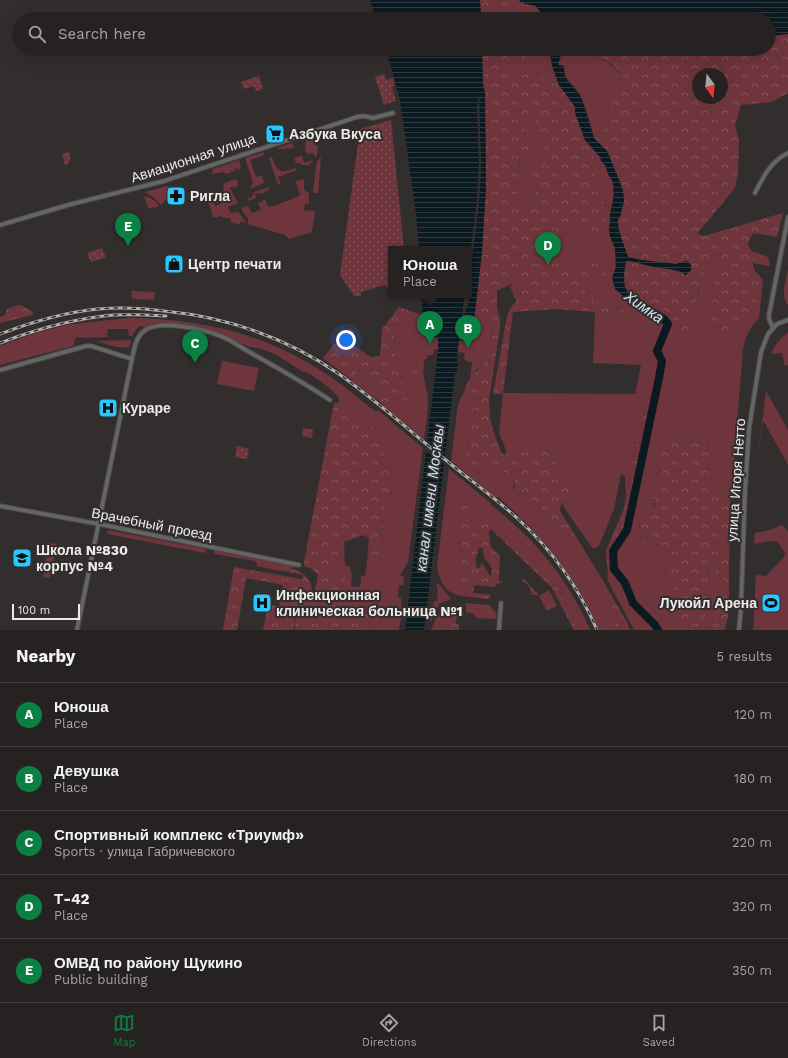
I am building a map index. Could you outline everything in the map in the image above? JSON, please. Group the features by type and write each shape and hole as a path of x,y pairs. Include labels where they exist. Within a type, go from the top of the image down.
{"street":[{"name":"Авиационная улица","path":"0,226 68,204 164,181 357,117 364,116 373,118 393,113"},
{"path":"756,193 762,179 770,167 779,158 788,153"},
{"path":"788,217 769,315 773,328 777,324 788,320"},
{"path":"77,630 132,358 137,340 141,334 147,329 161,326 172,326 203,331 219,336 295,377 330,400"},
{"name":"улица Игоря Нетто","path":"739,630 749,429 761,352 768,334 773,328"},
{"path":"0,370 86,346 91,346 132,358"},
{"name":"Врачебный проезд","path":"0,506 99,524 299,565"},
{"path":"499,630 501,602"}],"green space":[{"path":"480,0 519,0 522,3 536,6 540,12 481,12"},
{"path":"788,34 788,93 772,102 741,105 735,125 739,141 738,173 735,188 697,234 704,236 783,213 777,237 753,233 748,243 751,251 768,257 770,266 752,263 755,271 763,280 759,299 739,334 711,330 713,288 718,264 711,261 704,274 698,290 696,309 690,330 684,332 674,326 672,317 657,304 640,306 641,303 639,300 628,292 624,284 626,261 673,270 686,275 691,270 684,261 676,264 628,257 619,229 618,219 620,217 624,201 623,191 607,151 594,138 606,128 610,104 625,79 607,61 596,56 776,56 776,35"},
{"path":"482,56 526,56 524,64 508,63 508,69 540,74 559,85 573,103 585,140 594,150 595,164 592,172 599,178 603,188 603,199 606,212 605,232 598,236 591,230 577,223 562,238 556,236 553,239 548,240 545,249 542,250 544,255 554,255 561,265 569,269 581,263 598,260 604,268 606,276 594,280 585,287 588,299 622,308 630,319 595,312 556,309 513,312 503,393 493,394 507,316 520,295 523,286 523,280 515,280 497,291 497,308 500,319 500,328 489,400 490,419 502,454 556,451 558,477 571,488 572,491 570,500 561,503 560,511 580,543 580,548 575,547 561,533 555,523 524,493 514,493 515,479 501,470 492,468 472,474 465,466 464,461 470,438 469,415 473,408 474,396 471,393 468,384 488,356 492,335 492,318 478,317 475,313 482,252 486,187 485,92 483,85","holes":["535,120 540,145 546,153 547,166 538,160 532,170 538,188 531,197 530,210 524,214 520,208 517,195 523,184 518,158 528,158 530,145 521,143 526,123"]},
{"path":"526,56 549,56 559,85 540,74 508,70 508,63 524,64"},
{"path":"561,56 596,56 609,63 625,79 610,104 606,128 594,138 589,118 580,94 568,80 564,66 558,65"},
{"path":"384,74 386,80 393,78 395,86 392,87 396,101 384,105 375,77"},
{"path":"259,76 263,89 256,91 254,86 244,89 241,82"},
{"path":"391,120 404,246 388,246 388,288 384,285 361,292 361,296 354,296 340,275 360,129"},
{"path":"535,120 540,145 546,153 548,166 538,188 531,197 530,210 524,214 520,208 517,195 523,184 518,157 530,146 521,143 526,123"},
{"path":"312,136 314,145 318,146 317,156 313,153 307,154 305,149 306,138"},
{"path":"292,143 294,148 277,149 277,148"},
{"path":"594,150 604,164 613,184 614,194 609,229 614,244 616,261 614,274 612,277 615,289 628,300 640,306 657,304 672,317 696,309 700,284 711,261 718,263 713,288 759,299 763,280 759,318 748,332 743,350 730,509 721,497 709,475 707,435 694,439 690,436 678,439 670,436 657,463 660,472 653,507 642,515 639,521 641,540 653,541 669,555 669,561 665,570 675,577 677,582 673,592 679,630 634,630 607,579 608,575 635,605 625,583 614,569 613,551 627,530 659,378 653,382 639,430 626,496 625,477 621,474 614,509 599,546 593,549 561,503 566,502 563,482 558,477 556,451 508,455 499,433 503,393 635,394 641,365 593,363 595,312 629,319 622,308 588,299 585,287 594,280 606,276 589,262 581,263 569,269 561,265 554,255 544,255 542,250 548,240 556,236 562,238 577,223 591,230 598,236 606,212 603,199 603,188 592,172 595,164"},
{"path":"69,152 70,160 65,166 62,154"},
{"path":"264,152 263,156 250,160 256,177 262,175 264,183 250,189 253,182 245,158"},
{"path":"302,156 304,163 313,160 309,165 296,163 294,158"},
{"path":"272,157 278,169 287,171 296,168 297,170 278,177 281,184 278,185 269,158"},
{"path":"321,158 318,193 314,193 317,161"},
{"path":"239,160 241,168 238,170 235,168 236,170 227,174 223,172 212,174 213,169"},
{"path":"237,179 238,184 236,188 230,188 238,203 228,207 230,213 238,212 246,223 241,221 239,225 231,222 231,219 218,216 217,218 213,217 207,197 212,196 215,206 228,201 226,194 215,197 214,194 224,191 223,184"},
{"path":"304,179 304,190 309,193 309,204 305,203 304,210 315,211 312,232 289,239 285,235 248,224 248,218 244,214 241,206 244,208 248,206 252,213 261,210 258,203 265,199 268,207 299,196 300,194 295,181"},
{"path":"168,186 171,187 172,193 161,205 145,192"},
{"path":"269,187 270,189 261,194 255,194 256,198 248,201 247,199 252,197 254,192"},
{"path":"144,196 153,200 159,207 148,208"},
{"path":"102,248 106,257 91,262 87,253"},
{"path":"788,269 788,305 784,297 784,292"},
{"path":"515,280 523,280 523,287 518,299 515,299 510,286"},
{"path":"131,291 155,292 154,300 132,299"},
{"path":"21,305 33,312 33,315 0,323 0,317 5,315 7,309"},
{"path":"399,307 413,312 395,327 394,346 405,390 410,400 396,400 383,404 376,399 385,394 383,388 380,384 368,376 365,369 356,373 359,377 350,379 323,358 335,343 342,347 350,328 354,332 350,343 371,357 380,356 382,329"},
{"path":"413,312 422,315 423,329 426,335 438,338 438,350 434,349 433,355 428,355 427,359 425,359 423,370 428,402 424,439 382,405 396,400 410,400 405,390 394,346 395,327"},
{"path":"475,313 478,317 492,318 491,348 485,362 475,371 471,393 474,396 473,408 469,415 470,438 464,461 477,474 485,469 493,468 505,472 515,479 513,488 519,494 524,493 555,523 561,533 575,547 580,548 580,543 599,574 596,575 609,602 616,630 599,630 569,574 543,541 498,497 496,498 451,461 458,404 465,390 466,384 470,379 472,362 467,362 467,360 464,360 465,353 458,352 459,341 467,340 472,337"},
{"path":"128,318 179,321 204,325 252,337 276,346 298,357 335,380 376,412 378,410 423,448 408,562 400,576 404,577 403,585 399,585 398,597 401,598 402,612 399,630 371,630 372,622 369,594 352,592 344,589 344,581 352,575 351,586 360,587 361,576 365,576 367,562 373,567 378,566 383,548 381,539 384,510 387,497 392,492 389,480 394,474 390,468 380,464 387,442 373,427 360,420 349,406 339,402 339,398 330,389 310,374 301,371 270,352 263,349 250,347 212,331 185,325 155,323 145,327 139,326 132,336 129,336 128,329 108,329 107,337 76,337 73,346 0,365 0,346 32,334 65,325"},
{"path":"788,333 788,365 785,366 782,353 772,353 778,342"},
{"path":"131,340 130,346 122,348 96,341"},
{"path":"222,361 259,368 254,391 217,384"},
{"path":"420,363 423,368 423,375 420,373 415,375 411,373 410,367 414,368"},
{"path":"365,369 368,376 380,384 385,394 376,399 350,379 359,377 356,374 360,370"},
{"path":"659,378 627,530 613,551 614,569 625,583 633,603 636,605 629,605 608,575 606,551 624,508 639,430 653,381"},
{"path":"766,391 788,430 788,465 763,422 757,465"},
{"path":"339,402 349,406 360,420 373,427 387,442 380,464 390,468 394,474 389,480 393,487 392,491 387,497 384,510 381,539 383,548 378,566 373,567 367,562 369,538 363,535 344,542 340,550 341,559 328,565 328,573 335,573 345,565 350,567 352,575 344,581 344,589 352,592 369,594 380,615 372,622 371,630 294,630 303,575 256,566 257,564 279,566 301,572 310,582 314,597 318,575 312,569 304,566 304,562 334,403"},
{"path":"303,428 313,430 312,438 302,436"},
{"path":"707,435 709,475 721,497 730,509 730,528 721,529 721,552 729,562 729,588 707,556 710,587 705,602 705,625 711,630 679,630 673,592 676,582 675,577 670,578 665,576 669,555 653,541 644,544 641,540 639,520 642,515 652,509 655,504 653,499 660,473 656,458 660,443 670,436 678,439 690,436 694,439"},
{"path":"237,446 249,449 247,459 235,457"},
{"path":"449,469 491,503 491,505 514,524 539,549 568,588 590,630 577,630 572,615 552,576 481,520 472,523 467,509 458,533 461,553 458,570 461,585 469,597 451,592 443,585 437,566"},
{"path":"463,499 467,500 467,509 472,523 481,520 485,514 513,537 552,576 572,615 577,630 574,630 552,588 491,529 489,532 491,547 500,556 499,581 503,581 493,587 474,585 473,593 491,595 489,599 469,597 461,585 458,570 461,553 458,533 460,502","holes":["479,548 483,548 484,558 492,569 490,576 482,563 480,568 476,567 476,558"]},
{"name":"Лукойл Арена","path":"782,525 788,531 788,630 753,630 756,575 766,576 784,557 785,553 778,542 771,541 754,544 755,533 770,530"},
{"path":"721,528 730,528 729,562 721,552"},
{"path":"108,530 206,549 205,553 107,534"},
{"path":"344,541 345,565 335,573 328,573 328,565 341,559 340,550"},
{"path":"50,543 57,544 55,555 48,554"},
{"path":"214,550 294,567 291,569 257,564 256,561 214,554"},
{"path":"707,555 716,571 729,588 729,595 714,600 712,630 705,625 705,602 710,587"},
{"path":"47,556 54,557 50,578 43,577"},
{"path":"234,567 302,579 293,630 263,630 268,605 279,606 283,585 246,578 237,630 223,630"},
{"path":"599,574 627,622 630,630 616,630 609,602 596,575"},
{"path":"524,579 539,595 532,595 529,586 522,581"},
{"path":"437,582 451,599 439,604 431,622 434,601 437,601"},
{"path":"549,590 557,606 547,611 539,596"},
{"path":"729,595 728,616 725,630 712,630 714,599"},
{"path":"466,603 489,605 496,613 497,618 476,618 474,614 466,612"},
{"path":"455,605 458,611 455,624 459,625 459,630 445,630 450,626 453,618 449,606"},
{"path":"449,606 453,618 450,626 445,630 431,630 440,612"}],"water":[{"path":"370,0 480,0 481,12 374,12"},
{"path":"519,0 788,0 788,34 776,35 776,12 540,12 536,6 522,3"},
{"path":"388,56 482,56 483,85 485,92 486,187 482,252 472,337 467,340 461,341 466,306 468,306 469,298 472,298 472,258 479,202 481,165 479,101 482,96 477,103 479,165 477,202 471,246 419,246 416,214 400,100"},
{"path":"561,56 558,65 564,66 564,74 568,82 581,97 594,138 607,151 620,182 624,201 620,217 618,219 618,228 628,257 676,264 687,261 691,265 691,270 686,275 673,270 626,261 624,284 628,292 641,303 640,306 628,300 615,289 612,278 616,267 615,249 609,230 610,214 614,195 613,182 600,157 585,140 575,113 575,107 559,85 552,66 551,57"},
{"name":"канал имени Москвы","path":"422,298 465,298 457,356 458,363 455,374 424,630 405,630 438,350 438,339 434,324 427,317 422,315"},
{"path":"422,317 433,324 437,337 426,335 423,329"}],"pier":[{"path":"482,95 479,101 481,165 479,202 472,258 471,246 477,202 479,165 477,103"},
{"path":"465,298 467,298 467,304 468,298 469,298 468,306 466,306 461,341 459,341"},
{"path":"425,440 447,458 446,466 424,449"}],"waterway":[{"name":"Химка","path":"632,300 664,319 668,324 657,351 662,361 659,378 627,530 613,551 614,569 625,583 633,603 658,630"}],"railway":[{"path":"0,334 73,312 106,308 123,308 156,310 210,318 255,331 298,350 319,361 353,384 517,518 553,556 582,599 597,630"},
{"path":"0,343 28,333 71,321 99,316 166,316"}],"place":[{"name":"Азбука Вкуса","path":"275,134"},
{"name":"Ригла","path":"176,196"},
{"name":"ОМВД по району Щукино","path":"128,246"},
{"name":"Центр печати","path":"174,264"},
{"name":"Т-42","path":"548,265"},
{"name":"Юноша","path":"430,344"},
{"name":"Девушка","path":"468,348"},
{"name":"Спортивный комплекс «Триумф»","path":"195,363"},
{"name":"Кураре","path":"108,408"},
{"name":"Школа №830 корпус №4","path":"22,558"},
{"name":"Инфекционная клиническая больница №1","path":"262,603"},
{"name":"Лукойл Арена","path":"771,603"}]}
